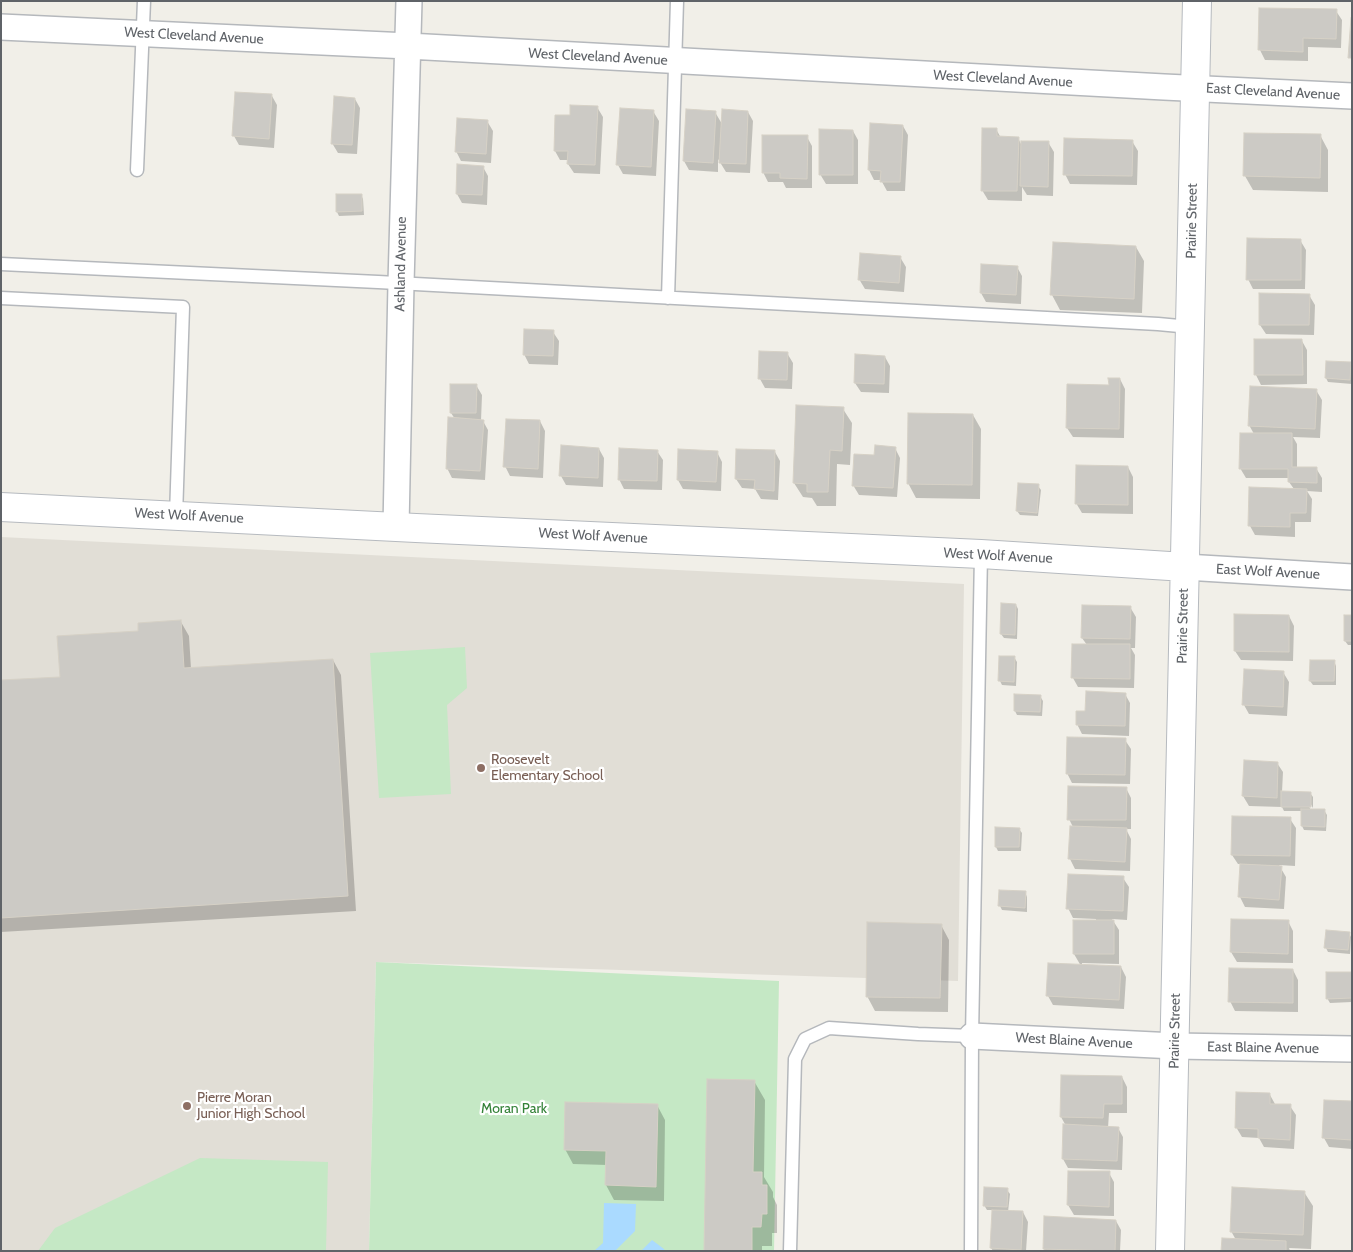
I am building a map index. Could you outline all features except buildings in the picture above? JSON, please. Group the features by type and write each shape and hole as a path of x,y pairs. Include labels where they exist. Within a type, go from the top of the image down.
{"main road":[{"name":"Prairie Street","path":"1170,1251 1198,1"},
{"name":"West Wolf Avenue","path":"1,506 396,527 980,554 1185,567"}],"street":[{"name":"Ashland Avenue","path":"396,527 409,1"},
{"name":"West Cleveland Avenue","path":"1,27 408,46 1195,89"},
{"name":"East Cleveland Avenue","path":"1195,89 1352,96"},
{"name":"East Wolf Avenue","path":"1185,567 1352,577"},
{"name":"West Blaine Avenue","path":"972,1036 1175,1046"},
{"name":"East Blaine Avenue","path":"1175,1046 1352,1049"}],"lane":[{"path":"137,170 144,1"},
{"path":"668,298 676,1"},
{"path":"1,264 1190,327"},
{"path":"1,298 183,307 176,516"},
{"path":"970,1251 980,554"},
{"path":"790,1251 795,1059 805,1039 829,1028 972,1036"}],"shaded area":[{"name":"Roosevelt Elementary School","path":"1,537 964,584 958,981 376,962 369,1251 1,1251"}],"green space":[{"path":"465,647 467,688 447,705 451,794 379,798 370,653"},
{"name":"Moran Park","path":"376,962 779,981 774,1251 369,1251"},
{"path":"200,1158 328,1162 326,1251 38,1251 55,1228"}],"water":[{"path":"604,1203 636,1204 635,1231 615,1251 594,1251 603,1243"},
{"path":"652,1240 664,1249 665,1251 641,1251"}],"place":[{"name":"Roosevelt Elementary School","path":"481,768"},
{"name":"Pierre Moran Junior High School","path":"187,1106"}]}
